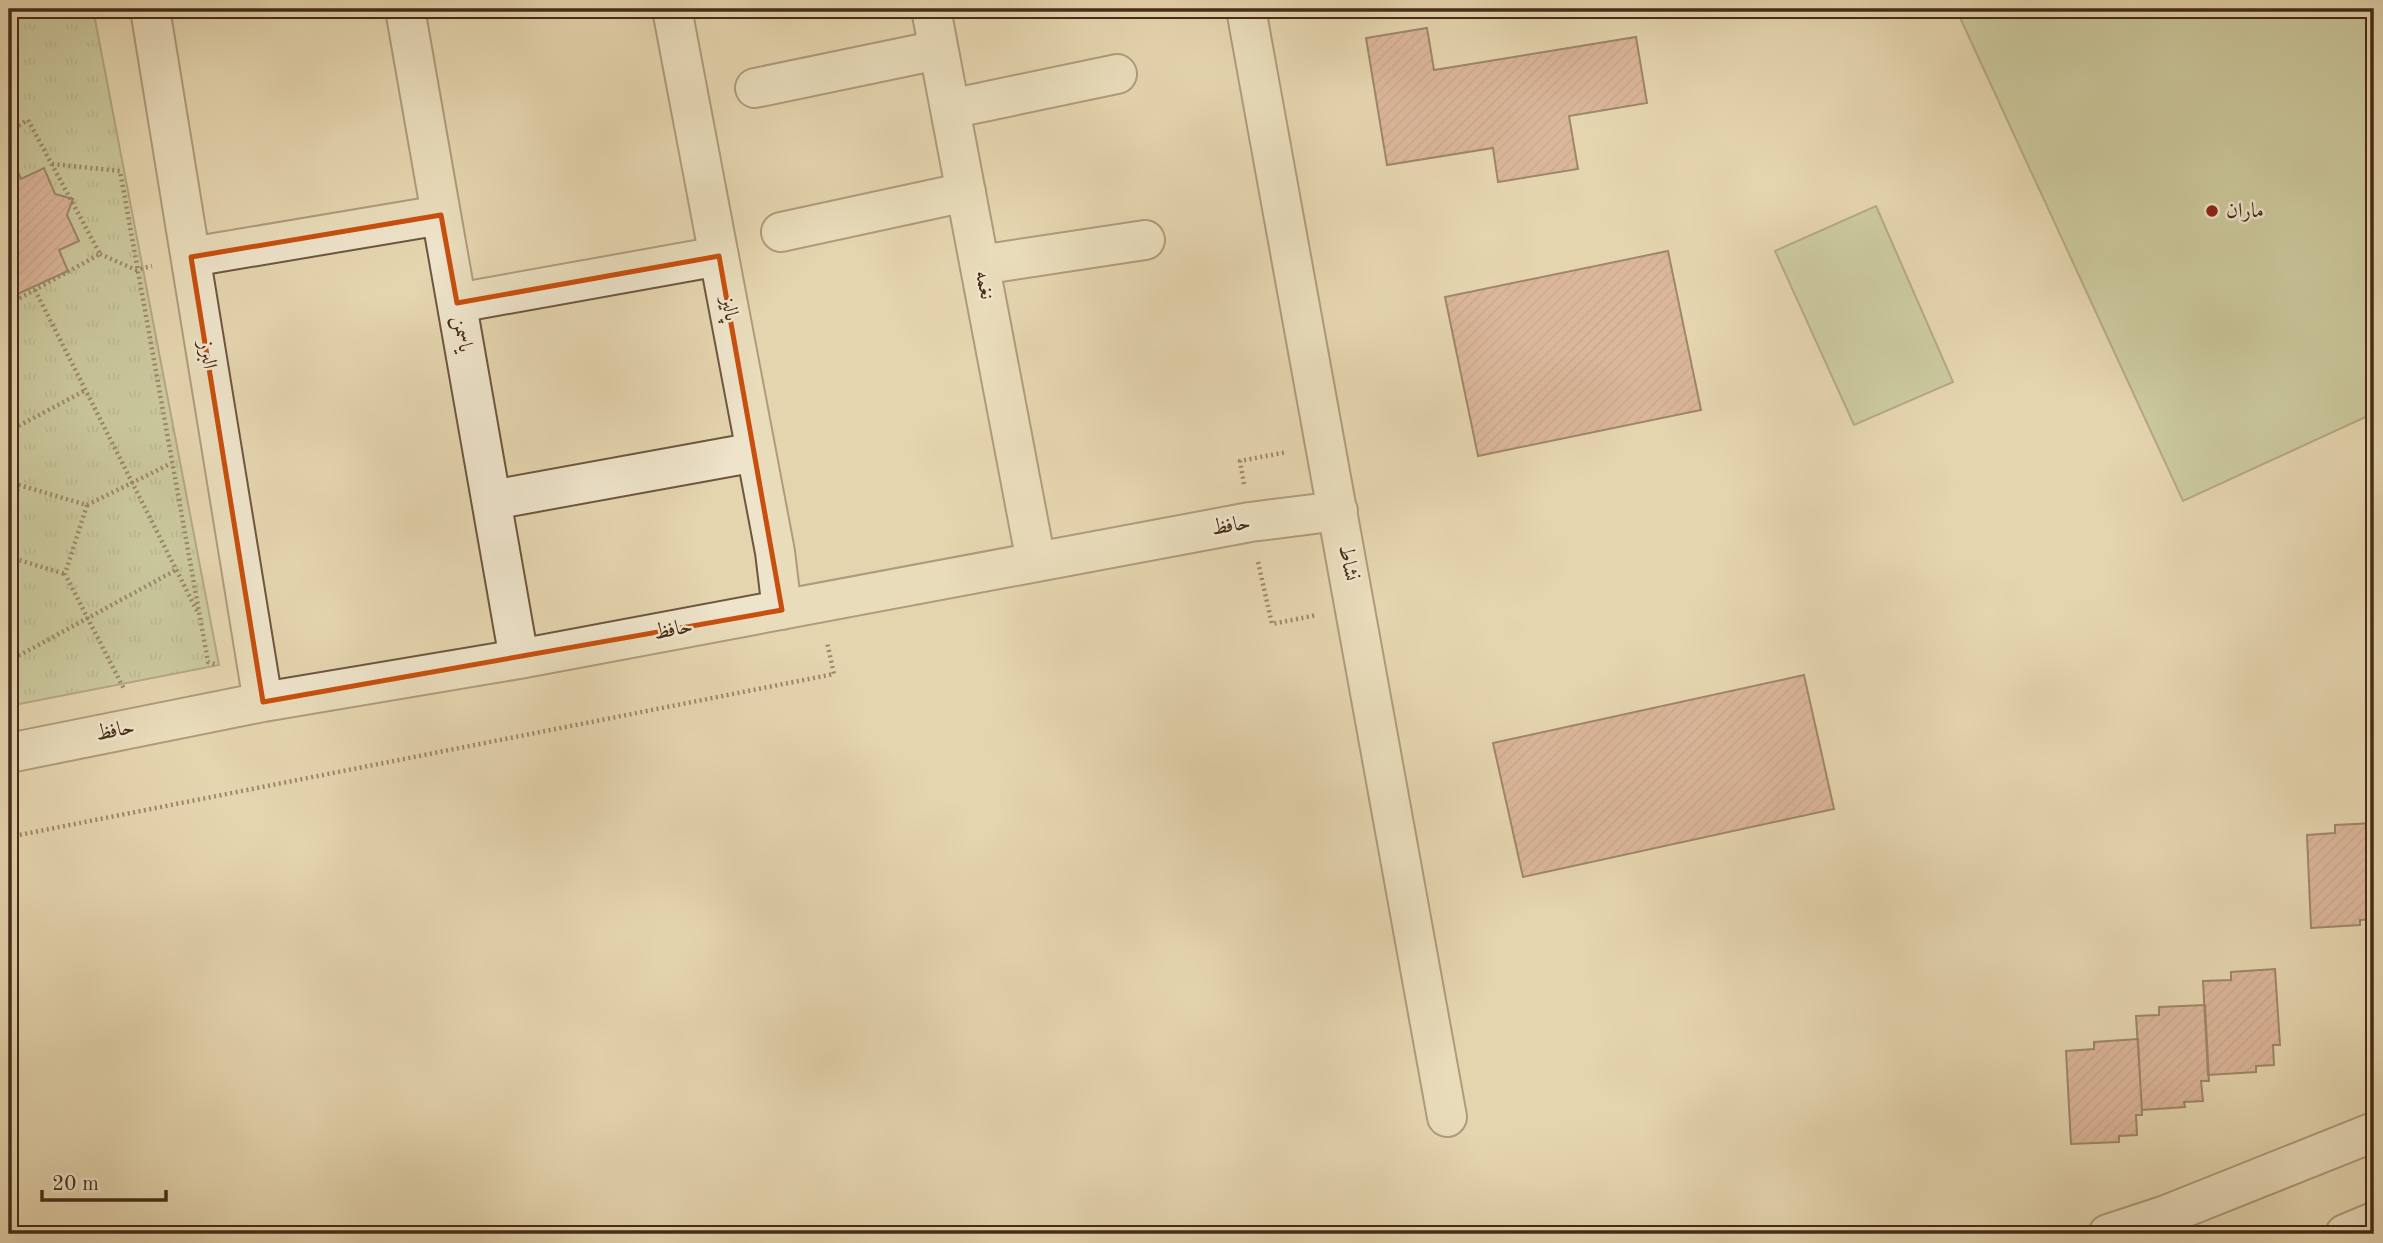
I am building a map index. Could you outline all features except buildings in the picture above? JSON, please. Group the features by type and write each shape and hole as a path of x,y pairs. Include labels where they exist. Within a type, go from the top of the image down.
{"street":[{"name":"البرز","path":"150,9 261,690"},
{"name":"یاسمن","path":"405,9 519,659"},
{"name":"پالیز","path":"672,9 756,452 782,610"},
{"name":"نغمه","path":"931,9 1036,562"},
{"name":"نشاط","path":"1246,9 1447,1117"},
{"path":"755,88 939,50"},
{"path":"950,109 1117,74"},
{"path":"780,232 966,192"},
{"path":"191,257 441,215"},
{"path":"980,265 1144,240"},
{"path":"457,303 719,256"},
{"path":"492,500 756,452"},
{"name":"حافظ","path":"9,753 261,690 519,659 1250,522 1338,511"},
{"path":"2108,1234 2169,1225 2374,1132"},
{"path":"2345,1234 2374,1222"}],"path":[{"path":"9,131 28,120 100,254 136,270 191,257"},
{"path":"52,164 120,171 170,464 208,662 261,690"},
{"path":"9,304 100,254"},
{"path":"35,290 200,617"},
{"path":"9,431 86,390"},
{"path":"19,485 87,505 170,464"},
{"path":"9,465 19,485 9,517"},
{"path":"87,505 65,574 125,689 112,691"},
{"path":"9,557 65,574"},
{"path":"9,661 176,570"},
{"path":"9,837 834,674 819,602"}],"highlighted area":[{"path":"441,215 457,303 719,256 782,610 263,702 191,257"}],"green space":[{"path":"9,9 93,9 219,665 9,706"},
{"name":"ماران","path":"1956,9 2374,9 2374,413 2183,501"},
{"path":"1876,206 1953,382 1854,425 1775,251"}],"place":[{"name":"ماران","path":"2212,211"}]}
